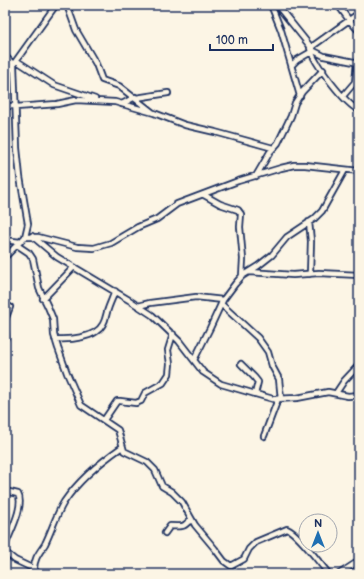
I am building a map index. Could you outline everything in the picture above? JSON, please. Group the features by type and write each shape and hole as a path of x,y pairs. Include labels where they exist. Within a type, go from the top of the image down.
{"street":[{"path":"5,76 56,5"},
{"path":"67,5 76,30 96,64 102,80 115,84 154,113"},
{"path":"271,5 281,30 300,96"},
{"path":"277,5 350,105 359,110"},
{"path":"338,5 359,31"},
{"path":"292,65 359,13"},
{"path":"311,50 324,56 358,63 355,82 343,96"},
{"path":"5,56 50,84 101,101"},
{"path":"15,63 17,148 28,227 33,236 58,257 152,315 173,334 203,372 221,384 266,398 279,399 328,392 348,396 359,395"},
{"path":"256,176 273,148 278,143 291,116 295,103 323,70"},
{"path":"122,104 135,98 168,93"},
{"path":"5,106 57,104 76,100 122,104 154,113 185,125 273,148"},
{"path":"25,237 33,236 77,247 94,248 110,243 157,218 178,204 238,181 294,165 320,166 359,171"},
{"path":"194,360 222,302 235,284 242,276 272,255 287,237 322,211 345,170"},
{"path":"204,195 220,204 238,210 241,214 240,227 243,259 242,276"},
{"path":"309,222 311,241 310,274"},
{"path":"5,257 25,237 28,227"},
{"path":"5,240 19,243 32,256 37,282 52,319 55,339 81,406 118,430 124,451 147,462 155,470 162,486 172,492 182,502 191,519 224,561 228,565 233,565 244,559 249,549 256,542 287,529 298,537 329,574"},
{"path":"43,299 74,267"},
{"path":"249,272 359,275"},
{"path":"55,339 77,338 98,331 103,325 115,292"},
{"path":"138,306 196,297 222,302 258,338 268,352 272,366 279,379 279,399 264,436"},
{"path":"5,320 10,307"},
{"path":"5,331 5,339"},
{"path":"104,420 117,401 136,403 141,401 145,393 163,383 169,374 170,364 168,350 173,334"},
{"path":"241,364 258,382 255,394"},
{"path":"336,393 344,381 359,365"},
{"path":"36,572 35,560 45,543 57,514 71,492 100,464 122,447"},
{"path":"5,491 18,494 20,500 17,515 5,546"},
{"path":"166,533 170,526 181,528 191,519"},
{"path":"5,552 15,560 36,572"},
{"path":"339,574 359,561"}]}
